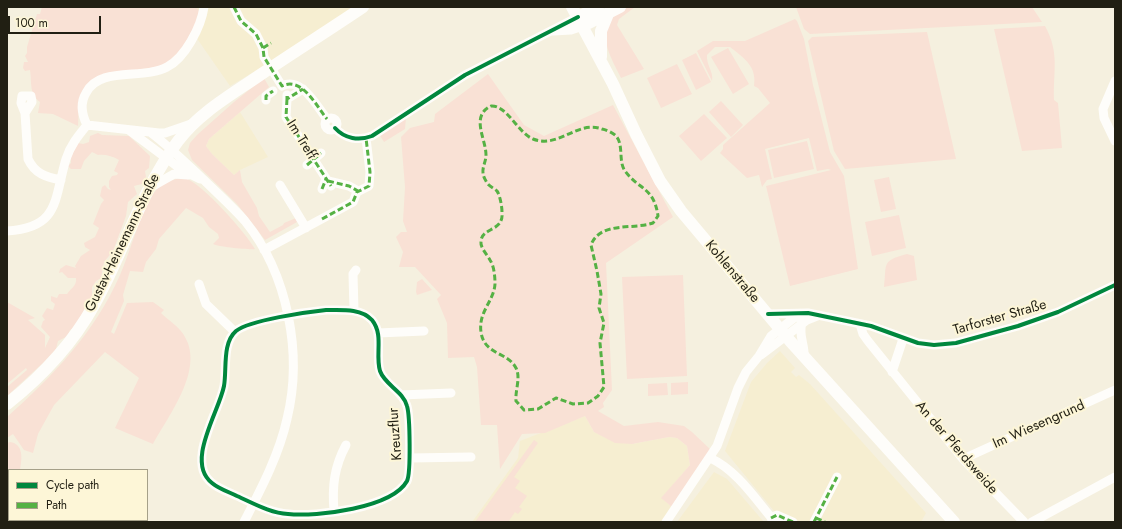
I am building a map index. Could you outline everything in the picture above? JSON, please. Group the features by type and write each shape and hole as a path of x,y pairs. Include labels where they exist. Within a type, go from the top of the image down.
{"main road":[{"name":"Gustav-Heinemann-Straße","path":"7,404 41,372 71,339 84,320 107,279 146,190 170,153 193,124 235,91 363,7"},
{"path":"585,7 592,7"},
{"path":"576,14 620,7"},
{"path":"601,61 603,10"},
{"name":"Kohlenstraße","path":"576,14 664,187 681,211 804,356 954,522"}],"street":[{"path":"87,125 84,118 83,99 92,84 104,78 152,73 169,67 186,50 202,18 204,7"},
{"path":"234,7 239,18 267,45 263,55 282,91"},
{"path":"282,91 291,84 303,89 327,119 334,119 337,123 335,128 342,134 353,138 366,138 465,75 554,31 576,14"},
{"path":"562,25 576,14"},
{"path":"554,31 571,30 576,14"},
{"path":"1114,87 1103,109 1104,118 1115,141"},
{"path":"266,100 266,96 282,91 303,89"},
{"name":"Im Treff","path":"282,91 285,112 291,131 311,162 334,185 358,191"},
{"path":"25,113 28,159 30,164 41,174 61,180"},
{"path":"87,125 166,133 193,124"},
{"path":"7,231 19,231 42,221 55,204 70,151 87,125"},
{"path":"125,128 135,132 170,153 203,180 245,222 264,250 278,283 287,316 293,363 289,412 277,452 254,504 244,522"},
{"path":"150,132 192,176"},
{"path":"264,250 353,202 358,191 369,186 370,181 366,138"},
{"path":"311,162 321,153"},
{"path":"146,190 174,174 192,176 203,180"},
{"path":"280,185 306,228"},
{"path":"354,311 353,274 356,270"},
{"path":"198,284 206,304 235,332 246,326 287,316 326,310 354,311 371,319 378,333 424,330"},
{"name":"Tarforster Straße","path":"768,314 808,314 871,326 903,339 934,345 956,343 978,338 1058,312 1115,285"},
{"path":"783,332 794,318 808,314"},
{"path":"666,522 710,458 722,434 740,384 746,372 759,356 771,336 818,316"},
{"path":"802,323 801,335 805,349 804,356"},
{"name":"An der Pferdsweide","path":"860,324 863,334 868,341 963,459 1024,522"},
{"name":"Kreuzflur","path":"235,332 228,344 226,374 220,401 203,441 203,460 206,476 212,483 254,504 270,511 289,515 334,511 372,503 393,495 403,487 408,479 410,458 408,409 401,395 386,380 380,371 378,333"},
{"path":"892,372 903,339"},
{"name":"Im Wiesengrund","path":"963,459 1115,390"},
{"name":"Kreuzflur","path":"401,395 450,394"},
{"path":"334,511 332,491 333,480 339,459 346,445"},
{"name":"Kreuzflur","path":"410,458 471,457"},
{"path":"710,458 719,462 735,475 773,520 777,514 793,522"},
{"path":"825,522 815,520 837,477"},
{"path":"1032,522 1115,477"}],"shaded area":[{"path":"42,7 195,7 200,11 198,20 182,49 164,66 105,74 79,101 78,126 53,114 38,113 40,102 36,99 33,92 30,70 25,71 23,68 24,62 28,62 25,56 27,53 27,47 37,14 40,14"},
{"path":"175,7 356,7 296,47 230,86"},
{"path":"628,7 635,7 619,19 617,25 644,69 621,78 608,51 606,44 606,29 609,20 612,17"},
{"path":"796,7 1032,7 1042,22 810,34 804,29"},
{"path":"795,19 804,39 813,85 830,152 844,176 858,269 790,286 766,186 831,170 828,169 817,171 809,138 765,149 772,179 767,180 762,187 759,175 747,178 720,153 723,149 723,145 770,103 758,88 754,86 753,73 748,63 730,47 715,47 707,55 712,81 697,51 713,41 745,41"},
{"path":"1045,26 1053,45 1055,62 1054,100 1058,103 1062,148 1022,151 994,29"},
{"path":"927,32 956,159 845,169 834,151 808,41 812,37"},
{"path":"728,48 749,84 733,94 711,57"},
{"path":"696,53 711,82 696,90 682,60"},
{"path":"677,64 692,94 661,108 647,78"},
{"path":"488,74 524,125 544,136 613,105 673,217 606,263 612,390 603,403 604,407 598,411 624,426 658,422 684,426 711,450 672,507 661,498 690,465 687,446 677,438 669,437 632,444 615,443 594,432 585,416 545,433 522,434 500,469 497,425 481,425 477,367 474,357 448,358 447,323 437,299 441,295 415,267 399,267 403,252 396,237 401,232 407,232 403,221 405,187 401,137 410,128 434,122 435,114"},
{"path":"264,78 269,87 209,139 206,146 212,154 234,175 240,170 242,182 257,208 259,216 270,232 284,223 296,218 297,222 265,240 237,204 192,160 188,150 190,143 197,135"},
{"path":"721,101 743,125 731,137 709,112"},
{"path":"240,112 268,157 240,170 234,175 212,154 206,146 209,139"},
{"path":"704,114 727,138 701,161 679,136"},
{"path":"406,118 405,129 384,142 379,134"},
{"path":"98,133 102,135 129,136 150,156 149,168 145,171 146,177 142,184 134,186 137,194 128,202 126,216 113,251 104,262 101,278 96,281 92,287 92,296 74,328 70,330 68,336 58,341 56,349 44,362 7,396 7,387 27,370 26,368 7,384 7,302 35,318 28,320 45,335 45,348 50,337 41,327 43,321 45,320 42,316 47,308 53,310 55,304 51,301 51,296 57,298 59,294 67,294 75,285 76,281 76,278 68,278 62,272 59,273 60,269 66,265 76,268 75,266 81,256 90,250 85,247 84,243 95,237 99,228 93,224 104,200 100,196 102,187 105,185 111,190 109,187 109,181 112,176 117,175 118,173 114,171 119,160 111,156 98,155 92,152 84,161 81,169 71,169 68,166 71,163 71,157 78,143 83,144 89,142 90,136"},
{"path":"807,141 814,169 774,178 768,150"},
{"path":"889,177 896,209 881,212 874,180"},
{"path":"185,178 193,182 223,209 255,249 234,248 213,244 219,238 218,234 209,227 203,218 186,208 159,239 156,249 146,262 143,272 130,271 123,295 124,301 111,332 114,334 127,303 153,302 164,310 161,313 183,334 190,350 190,364 182,392 153,444 115,428 139,378 105,352 54,405 38,434 33,453 24,450 13,434 7,438 7,417 41,386 71,352 98,315 110,296 120,275 141,218 157,189 170,181"},
{"path":"899,215 906,248 872,256 865,222"},
{"path":"907,254 914,256 917,280 884,287 886,268 889,261"},
{"path":"683,275 687,376 627,379 622,277"},
{"path":"422,279 432,290 417,295 417,282"},
{"path":"780,351 795,368 791,372 796,377 799,375 810,384 926,513 921,522 783,522 725,451 751,382 767,363"},
{"path":"688,382 688,394 671,395 671,383"},
{"path":"667,383 668,395 648,396 648,384"},
{"path":"585,416 594,432 632,444 669,437 677,438 687,446 690,465 662,498 672,507 661,522 472,522 518,458 520,441"},
{"path":"534,440 538,443 514,477 520,481 515,488 527,496 519,507 522,509 518,514 515,512 508,522 475,522"},
{"path":"7,443 15,443 18,446 21,453 21,461 20,469 8,469 7,508"},
{"path":"714,472 727,479 764,522 677,522"}],"marked path":[{"path":"234,7 241,21 256,34 263,48 264,57 282,86 289,84 296,85 302,89 314,101 327,119"},
{"path":"263,48 271,43"},
{"path":"287,96 287,99 303,89"},
{"path":"266,100 266,96 273,91"},
{"path":"287,99 286,117 331,186"},
{"path":"491,106 502,110 522,131 533,139 542,141 551,140 584,128 593,127 604,129 612,133 616,136 620,144 622,163 625,171 649,194 656,207 658,216 653,223 609,229 595,237 591,245 601,294 599,308 604,323 600,343 604,387 598,396 588,403 573,404 556,398 538,409 524,410 516,401 518,380 516,368 508,359 491,349 483,339 481,332 482,318 492,296 495,281 492,265 483,249 481,241 485,233 500,223 502,218 501,201 498,193 487,183 483,174 486,155 480,122 481,116 485,110 491,106"},
{"path":"322,219 353,202 357,192 369,186 370,172 366,138"},
{"path":"307,165 321,153"},
{"path":"322,189 326,179"},
{"path":"328,181 349,186 358,191"},
{"path":"814,522 837,477"},
{"path":"771,518 777,515 793,522"},
{"path":"816,518 825,522"}],"cycle path":[{"path":"335,128 343,135 352,138 357,139 372,136 465,75 578,17"},
{"path":"768,314 808,313 871,326 918,343 934,345 956,343 1018,326 1058,312 1115,285"},
{"path":"326,310 350,310 362,313 372,320 376,326 378,332 378,358 380,371 382,376 402,396 407,406 410,444 407,481 399,490 386,498 353,509 301,515 275,512 255,505 218,487 212,483 205,474 202,463 203,450 206,436 224,386 227,349 229,342 236,331 253,323 279,317 326,310"}]}
